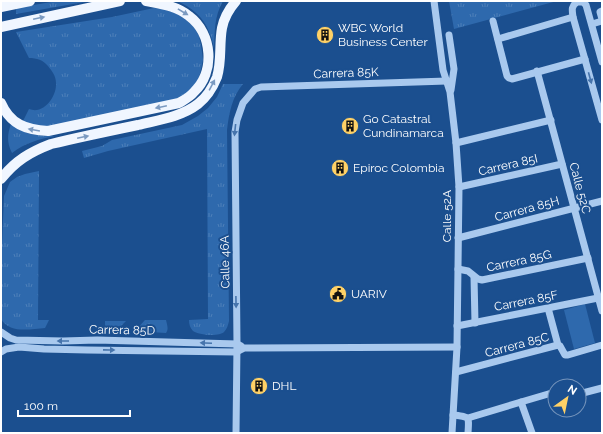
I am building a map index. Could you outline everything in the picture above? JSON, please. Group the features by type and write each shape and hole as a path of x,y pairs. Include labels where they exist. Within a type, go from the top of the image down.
{"main road":[{"path":"1,7 30,1"},
{"path":"1,27 118,1"},
{"path":"1,103 10,118 19,125 28,129 48,131 179,103 187,98 202,82 209,61 208,48 202,30 190,16 183,11 174,7 146,1"},
{"path":"1,179 15,163 37,149 56,143 173,116 198,104 213,86 217,76 220,64 222,28 226,15 236,1"}],"street":[{"name":"Calle 52A","path":"434,1 443,70 450,92 459,187 457,347 452,433"},
{"path":"602,62 586,6 583,2 578,2 574,4 572,9 573,17 602,120"},
{"path":"592,24 602,20 600,12 602,11"},
{"path":"498,39 573,17"},
{"path":"493,21 507,76 509,78 512,79 585,59"},
{"path":"449,36 454,68 450,92"},
{"name":"Calle 52C","path":"537,71 602,311"},
{"name":"Carrera 85K","path":"250,95 261,87 447,81"},
{"name":"Calle 46A","path":"236,433 237,344 235,132 239,112 243,103 250,95"},
{"path":"456,143 551,120"},
{"name":"Carrera 85I","path":"459,187 562,164"},
{"name":"Carrera 85H","path":"458,238 602,201"},
{"name":"Carrera 85G","path":"458,269 468,271 478,280 482,280 588,258"},
{"path":"474,277 475,323"},
{"name":"Carrera 85F","path":"457,326 598,298"},
{"path":"548,308 558,345"},
{"name":"Carrera 85D","path":"1,332 16,340 97,340 237,344 244,348"},
{"name":"Carrera 85C","path":"456,372 558,345 565,355 568,355 602,345"},
{"name":"Carrera 85D","path":"1,352 6,349 19,347 236,352 244,348 457,347"},
{"path":"587,392 602,388"},
{"path":"453,414 468,418 547,394"},
{"path":"521,402 532,433"},
{"path":"468,418 468,433"}],"green space":[{"path":"57,1 90,1 16,14 16,8"},
{"path":"177,1 223,1 216,18 214,48 204,22 192,9"},
{"path":"449,1 557,1 454,29"},
{"path":"154,8 175,13 184,18 194,27 199,36 203,60 199,78 191,91 173,102 51,129 22,123 29,109 40,109 52,99 56,88 56,83 54,74 44,62 35,58 29,58 16,32 112,17"},
{"path":"223,84 243,84 236,94 229,117 227,130 229,321 227,328 221,334 208,335 199,334 193,331 189,320 208,319 207,129 108,151 84,158 82,151 102,146 112,140 182,125 198,116 208,108 217,97"},
{"path":"11,124 27,133 43,136 55,136 32,142 12,153 8,139"},
{"path":"39,171 38,320 49,320 45,328 21,330 10,327 1,319 1,269 4,196 10,182 17,177"},
{"path":"585,304 595,343 574,349 564,310"},
{"path":"145,320 166,320 168,327 166,333 135,331"},
{"path":"105,321 126,321 119,328 105,328"}],"place":[{"name":"WBC World Business Center","path":"325,35"},
{"name":"Go Catastral Cundinamarca","path":"350,126"},
{"name":"Epiroc Colombia","path":"340,168"},
{"name":"UARIV","path":"338,294"},
{"name":"DHL","path":"259,386"}]}
